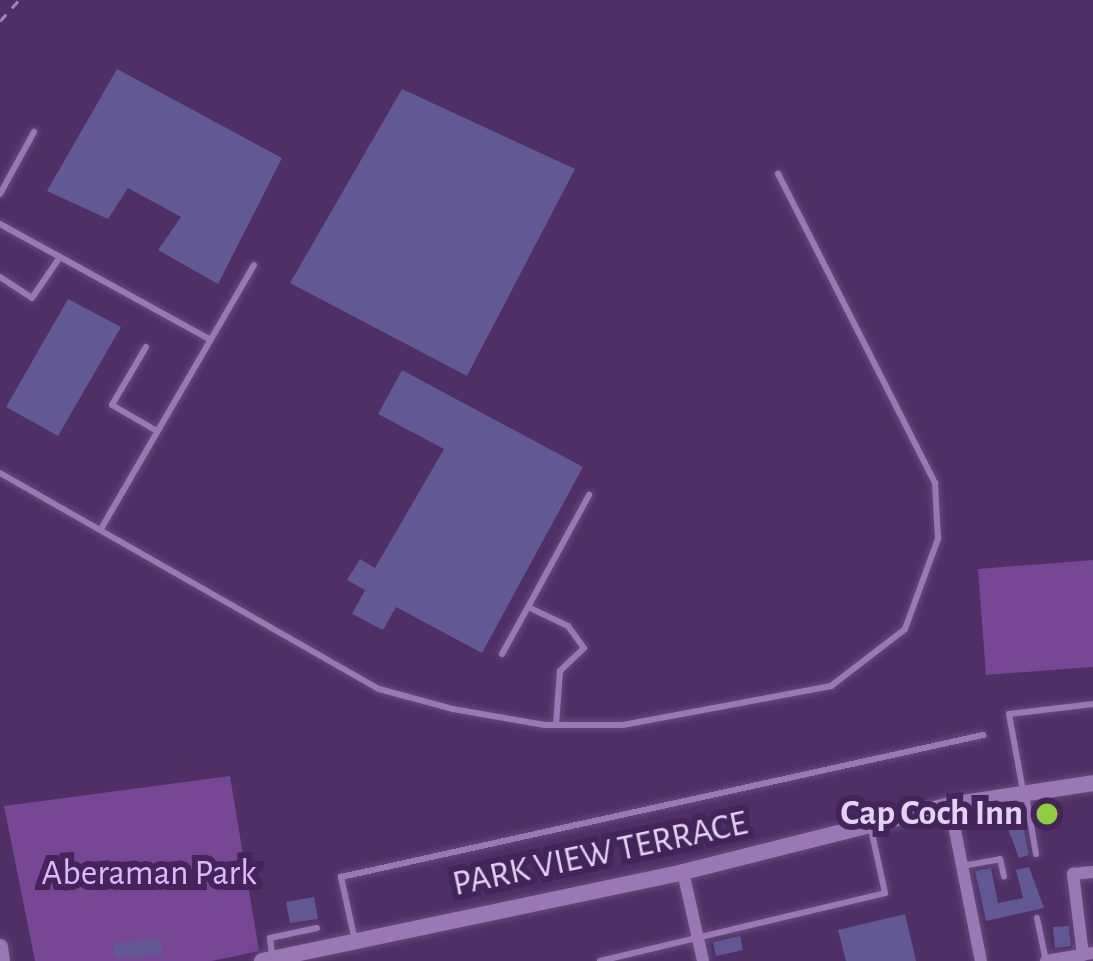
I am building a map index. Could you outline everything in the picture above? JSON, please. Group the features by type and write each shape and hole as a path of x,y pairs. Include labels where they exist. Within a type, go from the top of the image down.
{"main road":[{"name":"PARK VIEW TERRACE","path":"278,959 683,872 950,806 1093,783"},
{"path":"0,947 2,961"}],"street":[{"path":"950,806 982,961"},
{"path":"683,872 704,961"},
{"path":"1046,961 1088,954 1073,874 1093,872"}],"lane":[{"path":"0,194 34,132"},
{"path":"0,473 379,689 556,724 623,725 830,686 905,629 927,582 938,539 935,483 778,174"},
{"path":"0,224 209,339"},
{"path":"0,278 32,298 60,257"},
{"path":"101,530 254,265"},
{"path":"146,347 112,405 157,431"},
{"path":"502,654 589,495"},
{"path":"528,607 568,626 584,648 560,671 556,724"},
{"path":"1036,854 1009,714 1093,704"},
{"path":"355,941 341,877 982,735"},
{"path":"600,961 885,893 870,825"},
{"path":"962,866 1000,859 1004,877"},
{"path":"1037,918 1046,961"},
{"path":"278,959 270,938 317,928"}],"path":[{"path":"0,21 19,0"}],"green space":[{"path":"1093,560 1093,667 986,675 978,569"},
{"name":"Aberaman Park","path":"230,776 259,951 212,961 35,961 4,806"}],"building":[{"path":"117,69 282,158 218,284 158,250 181,217 128,188 108,219 47,191"},
{"path":"402,89 575,169 467,376 290,283"},
{"path":"68,299 121,327 58,436 6,407"},
{"path":"402,370 583,467 482,653 396,607 383,630 352,614 365,590 347,580 360,559 375,568 444,449 378,414"},
{"path":"1021,813 1029,855 1019,858 1004,818"},
{"path":"1029,867 1044,908 986,921 975,871 991,868 998,903 1023,898 1016,870"},
{"path":"314,897 318,919 290,923 286,902"},
{"path":"905,914 916,961 846,961 838,930"},
{"path":"1069,926 1071,946 1055,948 1053,927"},
{"path":"740,936 743,950 716,956 713,942"},
{"path":"161,938 163,953 115,958 114,943"}],"place":[{"name":"Cap Coch Inn","path":"1047,814"}]}
